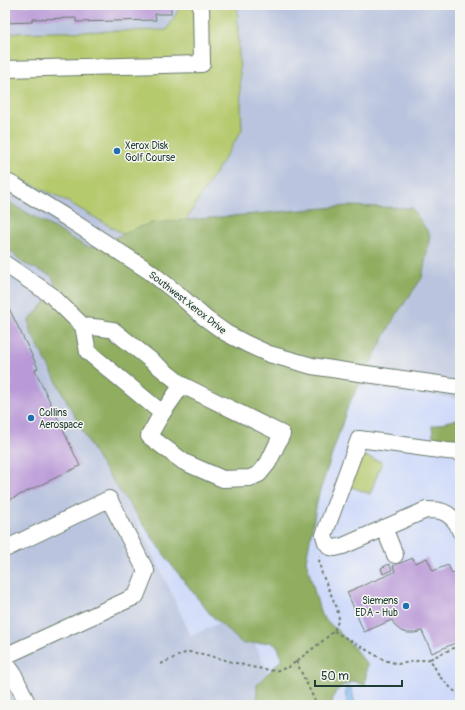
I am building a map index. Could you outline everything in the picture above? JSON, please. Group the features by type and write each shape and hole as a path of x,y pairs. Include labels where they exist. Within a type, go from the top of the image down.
{"lane":[{"path":"5,69 202,64 201,5"},
{"name":"Southwest Xerox Drive","path":"5,181 67,218 149,271 205,318 226,333 269,354 312,366 460,387"},
{"path":"5,264 51,295 83,326 88,352 162,413 161,415"},
{"path":"83,326 113,330 182,385 282,434 268,463 259,474 250,478 224,479 184,462 148,436 182,385"},
{"path":"460,452 359,439 324,535 326,542 330,547 335,548 343,546 426,510 441,511 452,518 459,527 460,531"},
{"path":"5,549 109,499 146,571 136,596 5,656"},
{"path":"384,528 395,555"},
{"path":"5,662 13,673 28,705"}],"path":[{"path":"161,664 189,652 203,654 251,668 275,670 289,667 334,631 339,619 337,608 322,574 319,562 321,550 326,542"},
{"path":"334,631 384,660 398,664 430,659 460,645"},
{"path":"430,659 440,677 460,695"},
{"path":"296,661 316,705"}],"shaded area":[{"path":"5,5 460,5 460,399 316,380 38,313 191,636 241,613 282,705 5,705"},
{"path":"38,313 316,380 460,399 460,705 282,705 191,636"}],"green space":[{"name":"Xerox Disk Golf Course","path":"181,5 237,5 242,130 163,257 68,202 5,171 5,33 167,30"},
{"path":"5,200 87,247 95,247 151,223 349,206 412,208 430,235 422,278 394,318 348,406 318,497 306,561 321,615 349,642 367,664 365,686 354,681 341,687 334,696 332,705 260,705 257,697 257,684 282,659 278,647 271,642 243,644 211,615 173,567 98,460 30,331 29,320 57,290 52,276 23,263 5,246"},
{"path":"460,418 460,444 433,437 432,426"},
{"path":"359,454 382,462 370,494 347,485"}],"water":[{"path":"346,687 351,688 355,705 348,705"}],"building":[{"path":"5,5 171,5 171,14 155,14 156,20 76,22 76,18 32,19 32,22 5,23"},
{"path":"457,87 460,87 460,112 459,112"},
{"name":"Collins Aerospace","path":"5,300 38,368 35,370 80,466 5,502"},
{"name":"Siemens EDA - Hub","path":"413,558 415,563 427,558 433,571 448,565 452,573 460,571 460,641 432,653 422,631 408,633 401,631 395,626 392,620 364,632 347,592 395,572 393,566"},
{"path":"389,564 392,570 383,574 381,568"},
{"path":"249,702 250,705 241,705"}],"place":[{"name":"Xerox Disk Golf Course","path":"117,151"},
{"name":"Collins Aerospace","path":"31,418"},
{"name":"Siemens EDA - Hub","path":"406,606"}]}
